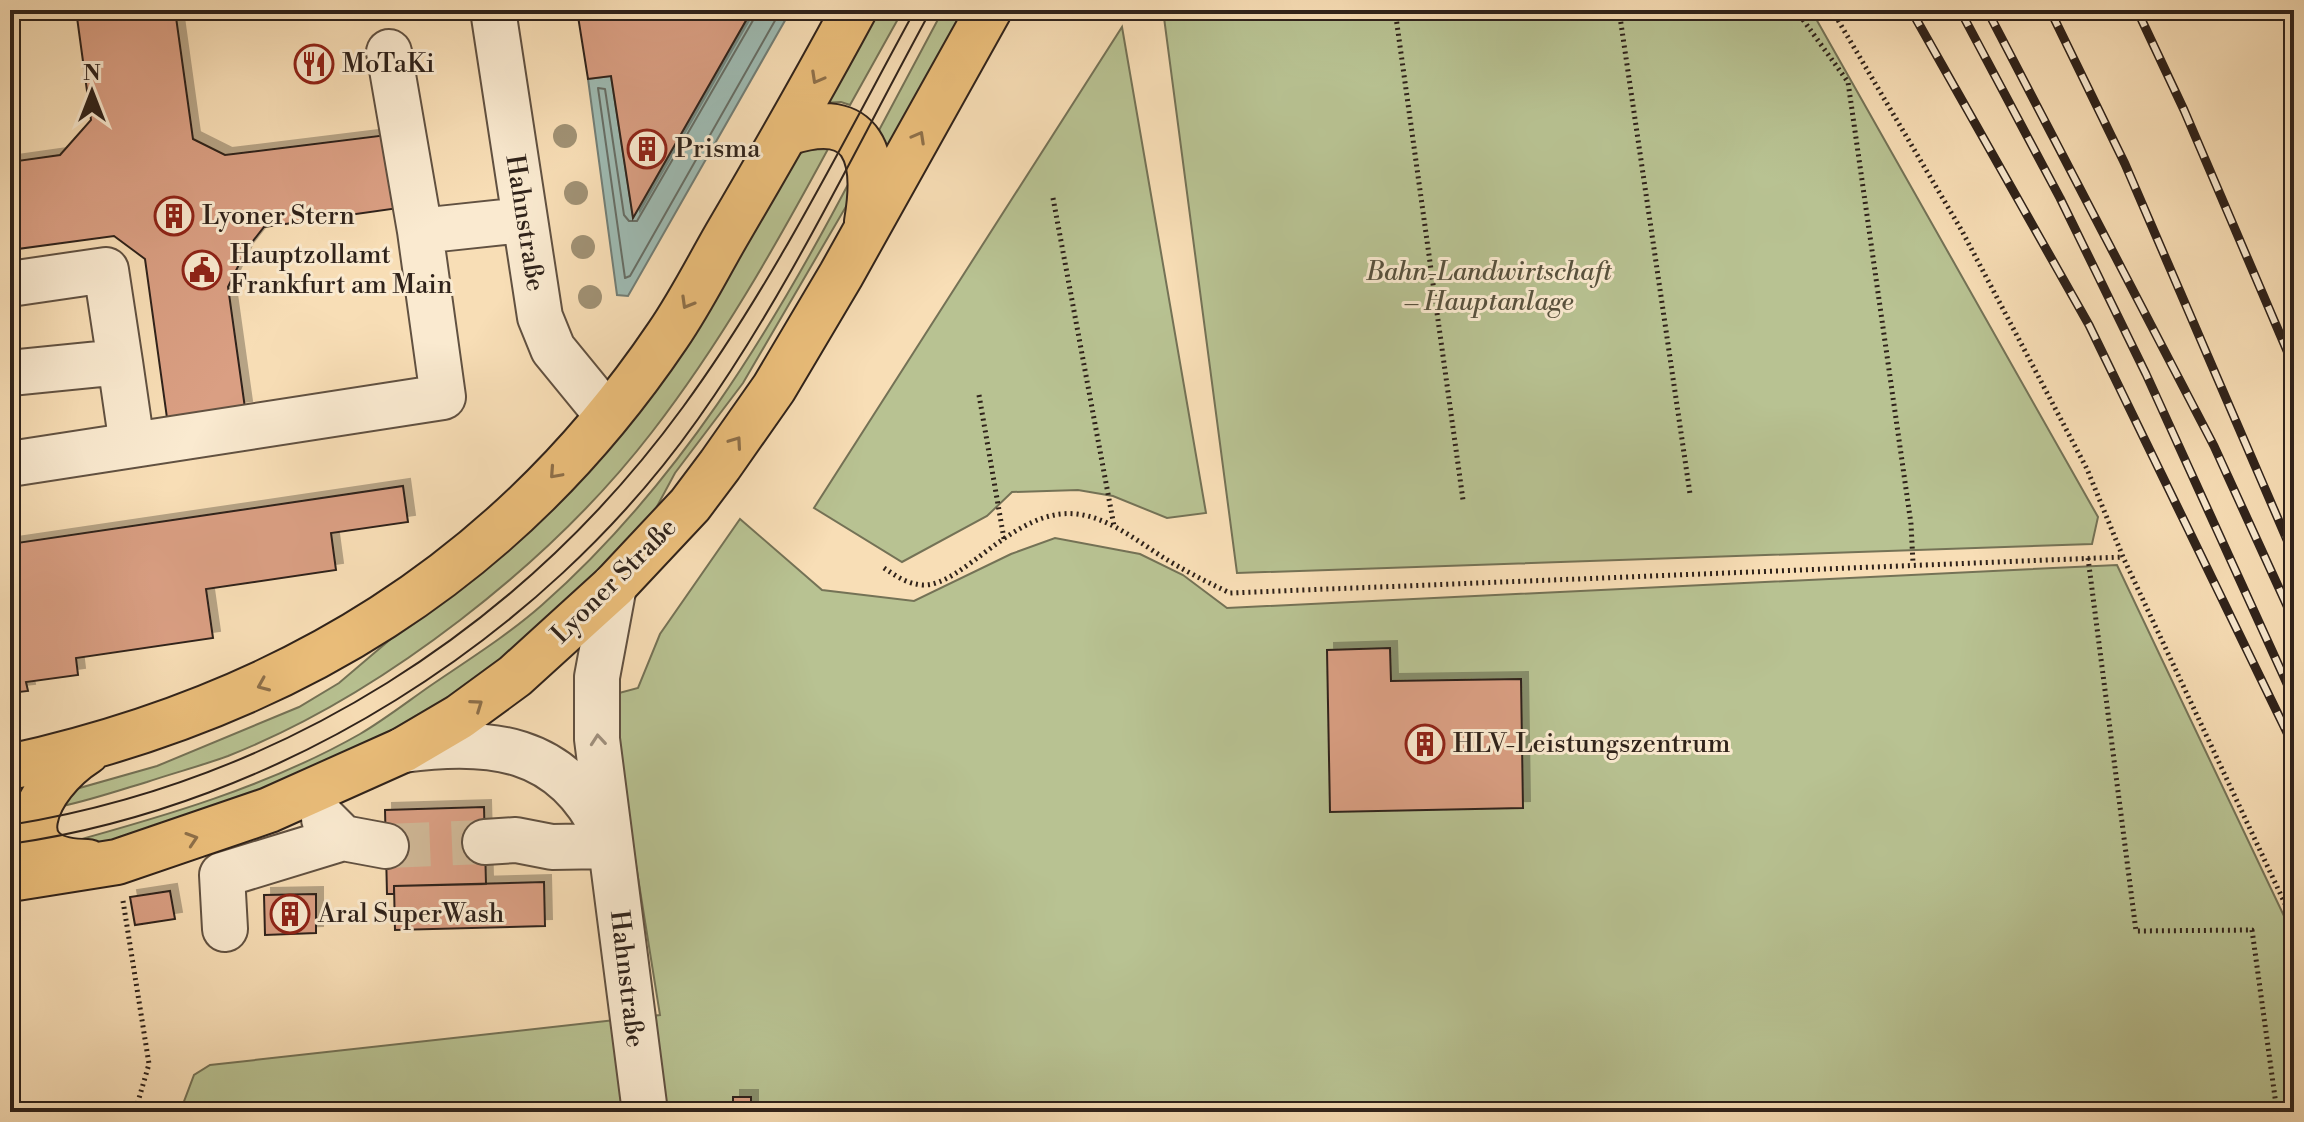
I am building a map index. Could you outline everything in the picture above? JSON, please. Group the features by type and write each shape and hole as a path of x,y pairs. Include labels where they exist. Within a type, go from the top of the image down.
{"main road":[{"path":"10,767 172,723 271,682 416,597 522,509 607,415 669,334 787,133 854,10"},
{"name":"Lyoner Straße","path":"10,879 119,875 198,837 403,750 459,717 515,676 614,586 690,505 738,439 774,388 989,10"},
{"path":"787,133 811,125 827,125 848,133 867,152 873,188 866,228"},
{"path":"103,743 53,780 38,798 28,822 32,842 55,859 119,875"}],"street":[{"name":"Hahnstraße","path":"493,10 523,220 544,328 568,370 607,415"},
{"path":"10,464 443,397 420,231 389,52"},
{"path":"420,231 523,220"},
{"path":"10,284 106,270 132,445"},
{"path":"10,373 120,362"},
{"name":"Hahnstraße","path":"614,586 597,677 596,717 645,1112"},
{"name":"Hahnstraße","path":"403,750 476,744 515,750 537,760 585,798 610,846"},
{"path":"310,791 328,826 343,838"},
{"path":"225,929 222,875 343,838 386,846"},
{"path":"485,842 516,840 552,847 610,846"}],"path":[{"path":"1395,10 1463,500"},
{"path":"1619,10 1690,494"},
{"path":"1796,10 1848,82 1911,524 1913,563"},
{"path":"1832,10 1962,231 2087,469 2123,557 2294,923"},
{"path":"1053,198 1115,527"},
{"path":"979,395 1004,539"},
{"path":"884,568 906,582 926,585 943,579 1021,526 1051,516 1076,513 1115,527 1230,593 1913,563 2123,557"},
{"path":"2088,558 2136,931 2252,930 2277,1112"},
{"path":"119,875 149,1064 135,1112"}],"green space":[{"path":"872,10 903,10 850,105 822,103"},
{"path":"943,10 972,10 880,178 877,134"},
{"name":"Bahn-Landwirtschaft – Hauptanlage","path":"1163,10 1811,10 2098,517 2092,544 1237,573"},
{"path":"1122,27 1206,513 1167,518 1113,496 1078,490 1012,492 987,516 902,562 814,508"},
{"path":"828,149 746,294 677,399 611,481 514,576 403,661 345,698 286,730 218,760 53,808 69,791 157,766 299,707 339,683 419,615 795,157 806,150"},
{"path":"853,175 851,198 743,383 675,473 641,536 503,664 390,737 249,801 82,854 60,845 213,799 325,753 378,723 529,616 590,559 636,510 717,405 789,292"},
{"path":"740,519 822,590 914,601 1011,554 1055,538 1140,554 1183,575 1227,608 2117,565 2294,937 2294,1112 180,1112 194,1075 210,1065 660,1015 620,765 619,693 638,688 660,634"}],"water":[{"path":"752,10 791,10 628,296 617,295 588,79 611,76 633,217"}],"building":[{"name":"Lyoner Stern","path":"76,10 175,10 193,139 225,155 403,133 413,206 264,227 246,250 228,287 245,408 167,418 145,259 114,236 10,250 10,162 60,155 91,120"},
{"name":"Prisma","path":"577,10 752,10 633,218 611,76 588,79"},
{"path":"403,486 408,522 331,533 336,570 206,589 213,638 76,658 78,675 26,682 28,691 10,693 10,544"},
{"name":"HLV-Leistungszentrum","path":"1390,648 1391,681 1521,679 1523,808 1330,812 1327,650"},
{"path":"484,807 486,884 394,886 394,894 387,894 385,810"},
{"path":"544,882 545,926 395,930 394,886"},
{"path":"170,891 175,919 135,925 130,897"},
{"name":"Aral SuperWash","path":"316,894 316,933 265,935 264,895"},
{"path":"733,1097 751,1097 751,1112 733,1112"}],"tunnel":[{"path":"386,846 485,842"}],"tram line":[{"path":"10,825 110,804 207,772 299,732 387,683 470,625 548,560 619,487 716,360 777,263 915,10"},
{"path":"10,844 110,824 209,792 305,751 396,700 483,640 563,573 635,499 698,419 731,370 792,269 931,10"}],"railway":[{"path":"1911,10 2089,325 2294,747"},
{"path":"1960,10 2060,198 2146,374 2294,699"},
{"path":"1987,10 2214,446 2294,621"},
{"path":"2050,10 2125,164 2294,556"},
{"path":"2137,10 2184,110 2294,367"}],"place":[{"name":"MoTaKi","path":"314,64"},
{"name":"Prisma","path":"647,149"},
{"name":"Lyoner Stern","path":"174,216"},
{"name":"Hauptzollamt Frankfurt am Main","path":"202,270"},
{"name":"HLV-Leistungszentrum","path":"1425,744"},
{"name":"Aral SuperWash","path":"290,914"}]}
